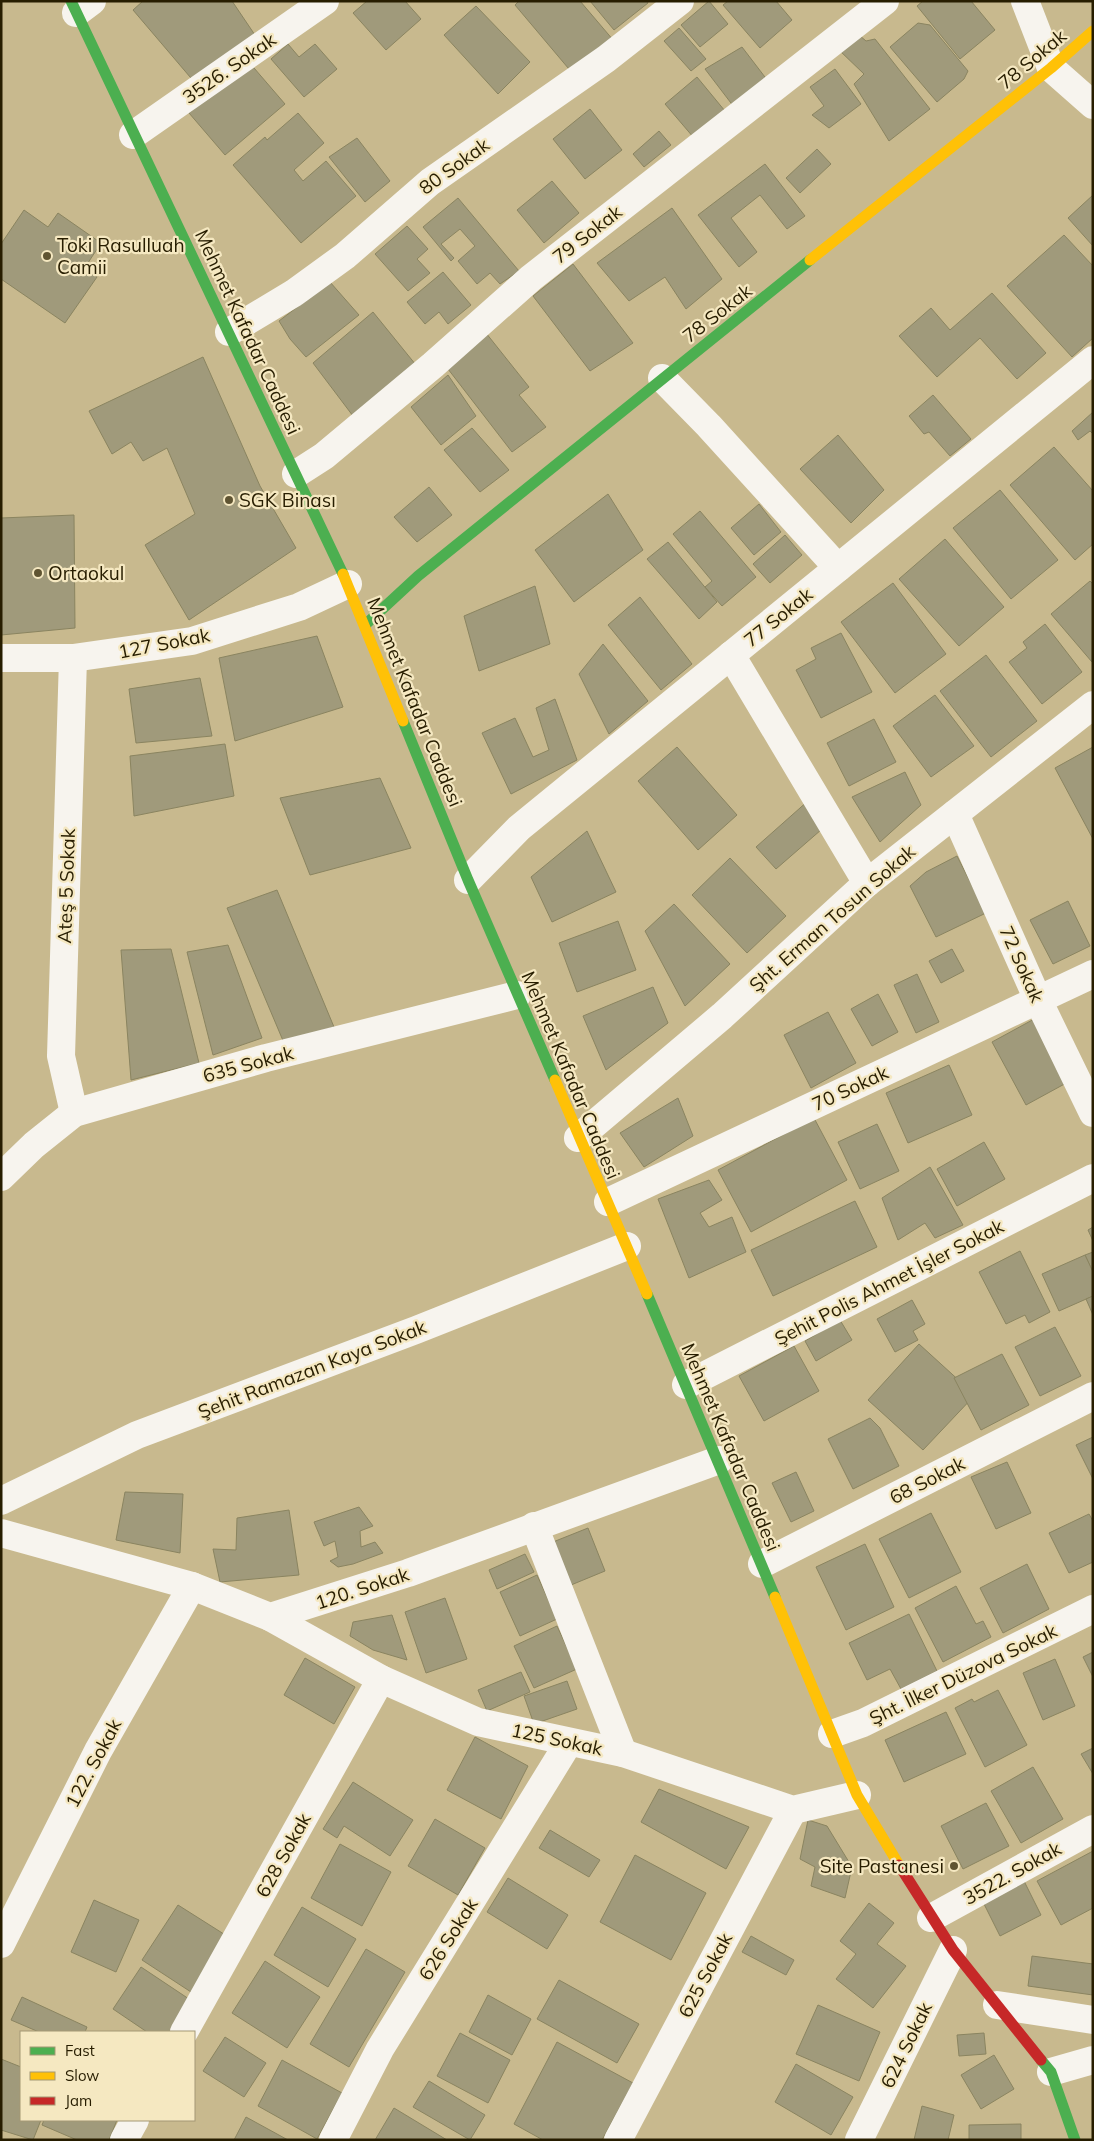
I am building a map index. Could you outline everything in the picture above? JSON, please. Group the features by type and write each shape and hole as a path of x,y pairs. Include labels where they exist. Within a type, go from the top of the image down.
{"main road":[{"name":"Mehmet Kafadar Caddesi","path":"80,5 133,135 229,332 348,584 468,880 578,1138 608,1202 719,1460 857,1795 931,1918 953,1950 1051,2072 1075,2140"},
{"name":"78 Sokak","path":"365,626 418,576 662,378 1051,68 1093,31"}],"street":[{"name":"3526. Sokak","path":"133,135 325,1"},
{"name":"80 Sokak","path":"229,332 294,293 345,256 430,182 606,59 680,1"},
{"name":"79 Sokak","path":"296,474 324,456 426,371 531,278 885,1"},
{"path":"1028,2 1051,68 1093,105"},
{"name":"77 Sokak","path":"468,880 519,828 1093,360"},
{"path":"662,378 709,426 838,568"},
{"name":"127 Sokak","path":"1,658 74,658 192,641 299,607 348,584"},
{"path":"731,655 867,883"},
{"name":"Ateş 5 Sokak","path":"74,658 61,1056 74,1113"},
{"name":"Şht. Erman Tosun Sokak","path":"578,1138 722,1016 867,883 1093,705"},
{"name":"72 Sokak","path":"955,814 1038,1000 1093,1113"},
{"name":"70 Sokak","path":"608,1202 1093,974"},
{"name":"635 Sokak","path":"1,1177 34,1145 74,1113 266,1058 517,995"},
{"name":"Şehit Polis Ahmet İşler Sokak","path":"686,1385 1093,1178"},
{"name":"Şehit Ramazan Kaya Sokak","path":"1,1501 137,1435 416,1330 627,1246"},
{"name":"68 Sokak","path":"762,1564 1093,1396"},
{"name":"120. Sokak","path":"270,1617 408,1573 719,1460"},
{"path":"534,1526 623,1753"},
{"path":"1,1533 192,1586 270,1617"},
{"name":"122. Sokak","path":"1,1944 98,1751 192,1586"},
{"name":"Şht. İlker Düzova Sokak","path":"832,1734 863,1724 1093,1609"},
{"name":"125 Sokak","path":"270,1617 381,1679 478,1722 623,1753 793,1810"},
{"name":"628 Sokak","path":"185,2031 381,1679"},
{"name":"626 Sokak","path":"333,2140 380,2049 569,1742"},
{"path":"793,1810 857,1795"},
{"name":"625 Sokak","path":"618,2140 793,1810"},
{"name":"3522. Sokak","path":"931,1918 1093,1829"},
{"name":"624 Sokak","path":"859,2140 953,1950"},
{"path":"997,2005 1093,2020"},
{"path":"1051,2072 1093,2060"},
{"path":"124,2140 134,2121"}],"building":[{"path":"143,1 232,1 255,35 196,84 133,10"},
{"path":"367,1 405,1 421,19 386,50 353,13"},
{"path":"519,1 580,1 614,41 574,75 515,5"},
{"path":"590,1 647,1 648,3 614,30"},
{"path":"709,1 728,24 700,47 681,25"},
{"path":"728,1 776,1 792,20 760,48 723,5"},
{"path":"923,1 971,1 995,30 960,59 917,6"},
{"path":"476,6 530,62 498,94 444,35"},
{"path":"918,23 930,25 968,71 964,79 937,102 890,47"},
{"path":"679,28 706,59 691,71 664,41"},
{"path":"859,35 866,41 875,39 930,109 889,141 854,84 864,74 839,50"},
{"path":"288,44 299,57 315,44 337,69 304,97 271,59"},
{"path":"742,47 768,81 734,107 705,69"},
{"path":"248,61 285,104 225,155 189,113"},
{"path":"835,69 861,104 829,128 812,115 824,106 810,87"},
{"path":"697,77 725,111 694,138 665,104"},
{"path":"590,109 622,150 585,179 553,139"},
{"path":"298,113 324,143 294,170 303,181 326,161 356,196 301,243 233,165 265,137 267,140"},
{"path":"659,131 671,145 644,167 633,154"},
{"path":"357,138 390,181 365,202 329,157"},
{"path":"817,149 831,164 800,193 786,178"},
{"path":"765,164 805,216 787,229 760,195 731,218 757,252 739,267 698,215"},
{"path":"552,181 579,213 544,243 517,210"},
{"path":"1093,195 1093,246 1068,218"},
{"path":"458,198 519,271 500,284 490,273 477,284 458,261 475,246 460,229 441,244 454,258 451,261 423,227"},
{"path":"672,208 722,279 686,309 665,277 629,301 597,263"},
{"name":"Toki Rasulluah Camii","path":"24,210 48,227 58,213 101,243 84,269 97,277 65,323 1,279 1,244"},
{"path":"407,226 428,249 417,259 430,273 408,291 375,254"},
{"path":"1064,235 1093,266 1093,338 1072,357 1007,286"},
{"path":"573,264 633,343 590,371 533,296"},
{"path":"443,272 471,305 448,324 439,312 425,324 407,302"},
{"path":"330,282 359,315 306,357 290,339 279,321"},
{"path":"992,293 1046,353 1017,379 980,338 937,377 899,336 931,308 950,330"},
{"path":"373,312 416,365 356,420 313,363"},
{"path":"486,333 529,387 519,395 546,427 512,452 448,369"},
{"name":"SGK Binası","path":"203,357 260,486 296,548 189,620 145,545 195,514 167,448 143,461 131,442 112,454 89,411"},
{"path":"448,375 476,416 441,445 411,407"},
{"path":"933,395 971,439 950,456 929,432 924,434 909,416"},
{"path":"1093,412 1093,434 1090,431 1078,440 1072,431"},
{"path":"472,428 509,470 480,492 444,450"},
{"path":"838,435 884,490 851,523 800,469"},
{"path":"1054,447 1093,491 1093,544 1075,560 1010,485"},
{"path":"429,487 452,515 417,542 394,517"},
{"path":"1000,490 1058,560 1011,599 953,528"},
{"path":"608,494 643,550 574,602 535,550"},
{"path":"759,504 781,532 754,555 731,528"},
{"path":"700,511 756,577 722,606 705,587 712,581 673,534"},
{"name":"Ortaokul","path":"74,515 75,628 1,635 1,518"},
{"path":"785,535 802,555 770,583 753,564"},
{"path":"945,539 1004,607 959,646 899,579"},
{"path":"668,542 717,602 699,619 647,559"},
{"path":"1090,581 1093,584 1092,662 1051,614"},
{"path":"893,583 946,654 895,693 841,622"},
{"path":"535,586 550,644 479,671 464,616"},
{"path":"640,597 692,664 661,690 608,625"},
{"path":"1045,624 1082,672 1042,704 1009,662 1027,648 1023,642"},
{"path":"841,633 872,692 821,718 796,670 816,659 811,648"},
{"path":"317,636 343,707 235,741 219,658"},
{"path":"603,644 648,701 609,734 579,674"},
{"path":"986,655 1037,721 991,757 940,691"},
{"path":"200,678 212,736 136,743 129,689"},
{"path":"935,695 974,746 931,777 893,726"},
{"path":"555,699 577,760 511,794 482,733 515,718 533,757 549,750 536,708"},
{"path":"874,719 896,762 849,786 827,743"},
{"path":"225,744 234,796 134,816 130,756"},
{"path":"677,747 737,815 698,850 638,781"},
{"path":"1093,747 1093,839 1055,768"},
{"path":"905,772 921,805 880,842 852,797"},
{"path":"380,778 411,848 310,875 280,798"},
{"path":"809,800 829,823 776,869 756,847"},
{"path":"587,831 616,892 552,922 531,877"},
{"path":"957,856 986,913 936,937 910,886 926,872"},
{"path":"730,858 786,916 747,953 692,895"},
{"path":"277,890 334,1027 284,1043 227,908"},
{"path":"1068,901 1090,946 1053,964 1030,920"},
{"path":"674,904 730,964 685,1006 645,931"},
{"path":"618,921 636,970 577,992 559,943"},
{"path":"228,945 262,1038 213,1055 187,952"},
{"path":"171,949 199,1063 131,1080 121,950"},
{"path":"952,949 964,971 941,983 929,961"},
{"path":"917,974 939,1022 916,1033 894,985"},
{"path":"653,987 668,1023 606,1070 583,1016"},
{"path":"878,994 898,1032 872,1046 851,1009"},
{"path":"828,1012 856,1063 811,1088 784,1035"},
{"path":"1036,1018 1070,1081 1026,1105 992,1042"},
{"path":"949,1065 972,1115 908,1143 886,1093"},
{"path":"678,1098 693,1136 644,1167 620,1133"},
{"path":"814,1118 847,1180 751,1232 718,1170"},
{"path":"877,1124 899,1171 860,1189 838,1142"},
{"path":"984,1142 1005,1179 957,1206 937,1169"},
{"path":"930,1167 963,1225 935,1238 925,1223 898,1240 882,1198"},
{"path":"709,1180 722,1200 700,1213 709,1227 732,1217 746,1252 689,1278 658,1199"},
{"path":"855,1201 877,1247 773,1296 751,1250"},
{"path":"1093,1227 1093,1241 1088,1230"},
{"path":"1020,1251 1050,1312 1029,1323 1025,1315 1006,1324 979,1272"},
{"path":"1093,1252 1093,1272 1085,1255"},
{"path":"1085,1255 1093,1272 1093,1296 1059,1311 1042,1274"},
{"path":"1093,1296 1093,1315 1086,1299"},
{"path":"912,1300 925,1324 913,1331 918,1340 895,1352 877,1319"},
{"path":"840,1320 852,1340 816,1361 805,1341"},
{"path":"1055,1327 1081,1376 1040,1396 1015,1347"},
{"path":"919,1344 975,1395 923,1450 868,1400"},
{"path":"794,1346 819,1391 764,1421 739,1376"},
{"path":"1002,1354 1029,1405 981,1430 954,1378"},
{"path":"870,1418 880,1428 899,1466 853,1489 828,1439"},
{"path":"1093,1437 1093,1479 1076,1445"},
{"path":"1007,1462 1031,1513 996,1529 971,1477"},
{"path":"796,1472 814,1511 791,1522 772,1483"},
{"path":"125,1492 183,1494 180,1553 116,1540"},
{"path":"359,1507 373,1526 360,1531 361,1547 375,1542 383,1553 353,1564 338,1567 330,1561 338,1557 335,1541 324,1546 314,1522"},
{"path":"289,1510 299,1575 220,1582 213,1549 236,1550 237,1518"},
{"path":"931,1513 961,1572 909,1598 879,1539"},
{"path":"1089,1514 1093,1521 1093,1562 1069,1573 1049,1533"},
{"path":"588,1528 605,1571 571,1585 553,1542"},
{"path":"865,1544 894,1607 846,1630 816,1567"},
{"path":"525,1554 534,1572 497,1589 489,1570"},
{"path":"1027,1564 1049,1609 1003,1633 980,1588"},
{"path":"537,1575 557,1619 520,1636 500,1592"},
{"path":"956,1586 976,1624 983,1621 991,1637 943,1662 915,1608"},
{"path":"445,1598 467,1659 426,1673 405,1612"},
{"path":"909,1614 937,1671 901,1689 890,1669 867,1680 849,1643"},
{"path":"392,1615 407,1660 373,1650 350,1636 353,1622"},
{"path":"557,1626 577,1669 534,1688 514,1646"},
{"path":"1093,1652 1093,1677 1083,1657"},
{"path":"305,1658 355,1687 334,1724 284,1695"},
{"path":"1055,1659 1075,1706 1043,1720 1023,1673"},
{"path":"521,1672 530,1692 487,1711 478,1690"},
{"path":"567,1681 577,1709 534,1724 524,1696"},
{"path":"998,1690 1027,1745 985,1767 955,1708 972,1699 974,1702"},
{"path":"946,1712 966,1754 904,1782 885,1740"},
{"path":"475,1737 528,1766 501,1819 447,1790"},
{"path":"1093,1748 1093,1774 1081,1754"},
{"path":"1033,1767 1063,1819 1021,1843 991,1791"},
{"path":"353,1782 413,1820 390,1856 344,1826 337,1838 323,1829"},
{"path":"659,1789 749,1827 726,1869 641,1822"},
{"path":"986,1803 1009,1846 963,1869 941,1826"},
{"path":"435,1819 485,1848 458,1895 408,1866"},
{"path":"808,1820 827,1826 852,1867 845,1898 811,1886 815,1867 800,1859"},
{"path":"550,1830 600,1860 589,1877 539,1848"},
{"path":"340,1844 391,1872 362,1926 311,1898"},
{"path":"1093,1851 1093,1908 1061,1925 1037,1881"},
{"path":"635,1855 706,1893 671,1960 600,1922"},
{"path":"508,1878 568,1915 547,1949 487,1912"},
{"path":"1024,1881 1041,1915 1000,1936 983,1902"},
{"path":"94,1900 139,1920 116,1972 71,1952"},
{"path":"869,1903 894,1923 877,1944 906,1966 873,2008 836,1979 856,1954 840,1941"},
{"path":"178,1905 227,1936 191,1992 142,1960"},
{"path":"302,1907 356,1939 328,1987 274,1955"},
{"path":"751,1936 794,1960 786,1975 742,1952"},
{"path":"366,1949 405,1972 349,2067 310,2044"},
{"path":"1032,1956 1093,1964 1093,1995 1028,1986"},
{"path":"265,1961 320,1997 287,2048 232,2013"},
{"path":"141,1967 195,2003 176,2031 146,2031 113,2009"},
{"path":"559,1980 639,2024 617,2063 537,2019"},
{"path":"488,1995 531,2019 512,2055 469,2032"},
{"path":"22,1997 87,2027 85,2031 37,2031 11,2020"},
{"path":"818,2005 880,2032 859,2081 796,2054"},
{"path":"460,2033 510,2060 488,2103 437,2076"},
{"path":"984,2033 986,2054 959,2056 957,2035"},
{"path":"225,2037 266,2063 244,2097 203,2071"},
{"path":"557,2042 633,2083 602,2140 543,2140 514,2124"},
{"path":"994,2055 1014,2089 981,2109 961,2075"},
{"path":"1,2059 20,2067 20,2121 41,2121 33,2140 1,2130"},
{"path":"282,2060 342,2093 317,2139 258,2106"},
{"path":"796,2064 853,2097 831,2135 775,2102"},
{"path":"429,2081 485,2115 470,2140 413,2107"},
{"path":"922,2106 954,2115 948,2140 914,2140"},
{"path":"394,2108 447,2140 375,2140"},
{"path":"246,2117 288,2140 234,2140"},
{"path":"44,2121 117,2121 109,2140 77,2140 42,2125"},
{"path":"1021,2124 1021,2140 969,2140 969,2125"}],"traffic: fast":[{"path":"71,1 343,574"},
{"path":"365,625 418,576 810,260"},
{"path":"403,721 468,880 555,1080"},
{"path":"647,1294 775,1597"},
{"path":"1041,2060 1051,2072 1075,2140"}],"traffic: slow":[{"path":"810,260 1051,68 1093,31"},
{"path":"343,574 403,721"},
{"path":"555,1080 647,1294"},
{"path":"775,1597 857,1795 899,1865"}],"traffic: jam":[{"path":"899,1865 953,1950 1041,2060"}],"place":[{"name":"Toki Rasulluah Camii","path":"47,256"},
{"name":"SGK Binası","path":"229,500"},
{"name":"Ortaokul","path":"38,573"},
{"name":"Site Pastanesi","path":"954,1866"}]}
